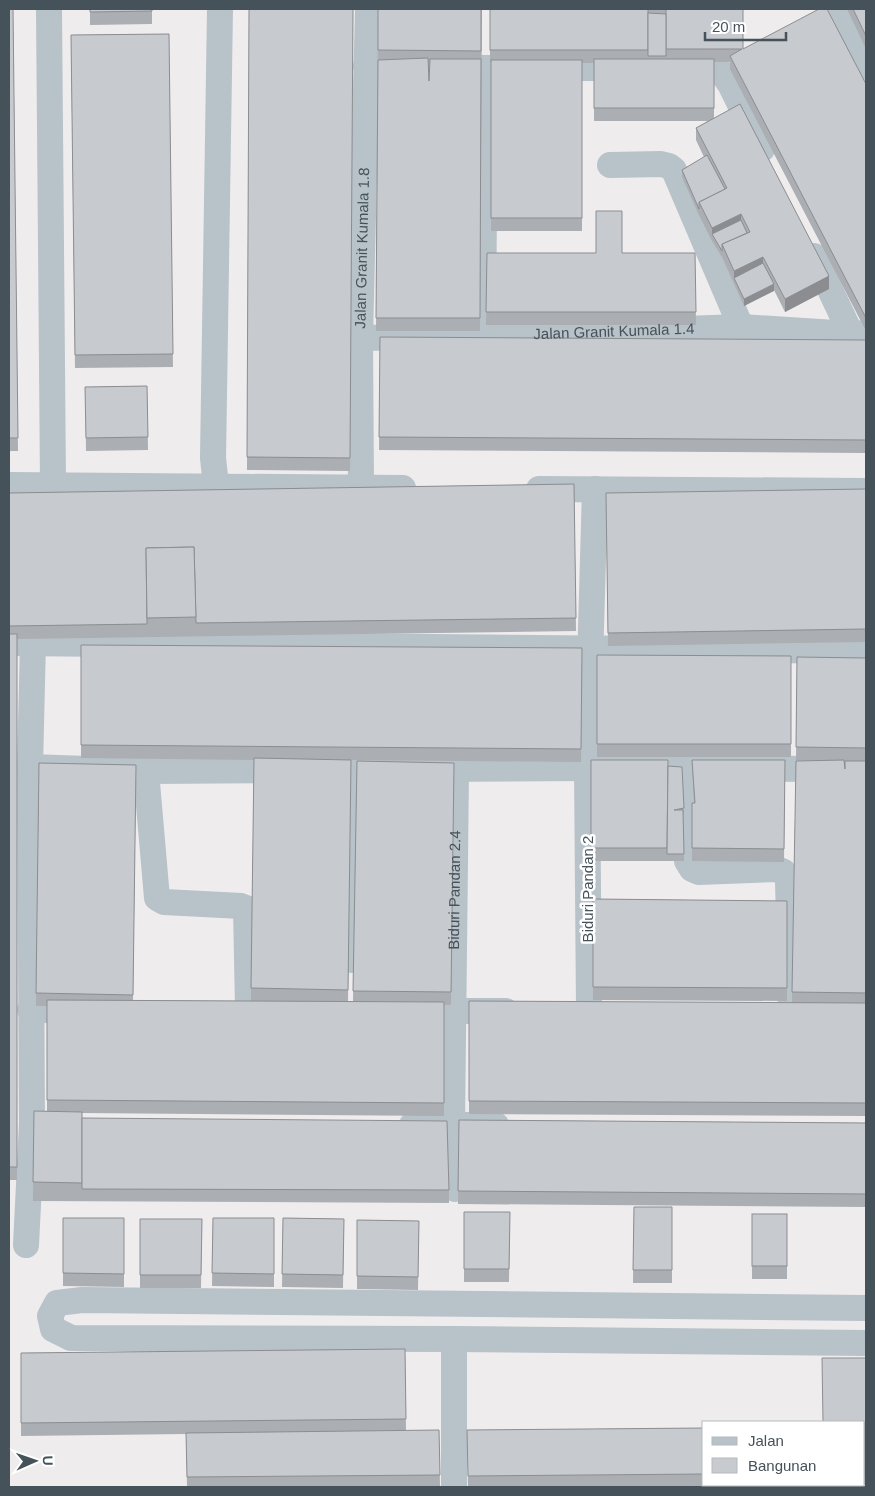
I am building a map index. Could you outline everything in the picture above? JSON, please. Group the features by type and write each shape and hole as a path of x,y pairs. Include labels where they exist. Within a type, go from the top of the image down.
{"street":[{"path":"49,9 54,485"},
{"path":"216,486 213,458 220,9"},
{"name":"Jalan Granit Kumala 1.8","path":"361,487 360,338 368,9"},
{"path":"837,9 866,67"},
{"path":"366,66 485,68 703,67 716,69 722,73 730,84 774,173"},
{"path":"483,336 485,68"},
{"path":"610,165 661,164 674,170 741,327"},
{"path":"804,236 859,334"},
{"name":"Jalan Granit Kumala 1.4","path":"360,338 483,336 741,327 859,334"},
{"path":"9,485 429,488"},
{"path":"517,489 866,491"},
{"name":"Biduri Pandan 2","path":"589,1010 587,768 595,489"},
{"path":"26,1245 41,1124 30,1010 30,767 21,642 866,651"},
{"path":"30,767 146,770 587,768 866,770"},
{"path":"686,769 687,861 692,869 700,872 777,869 784,872 788,880 791,1010"},
{"path":"146,770 156,898 164,902 241,906 246,908 248,1009"},
{"path":"352,960 354,770"},
{"name":"Biduri Pandan 2.4","path":"455,1188 452,1125 456,770"},
{"path":"30,1010 110,1010"},
{"path":"385,1011 531,1011"},
{"path":"393,1125 521,1125"},
{"path":"866,1308 82,1300 57,1303 50,1316 53,1329 71,1338 866,1343"},
{"path":"454,1339 454,1487"}],"building":[{"path":"9,9 13,9 18,438 9,438"},
{"path":"90,9 152,9 152,11 90,12"},
{"path":"249,9 353,9 350,458 247,457"},
{"path":"378,9 481,9 481,51 378,50"},
{"path":"490,9 648,9 648,50 490,50"},
{"path":"666,9 743,9 743,49 819,9 827,9 866,84 866,318 730,56 742,49 666,49"},
{"path":"853,9 866,9 866,36"},
{"path":"648,13 666,14 666,56 648,56"},
{"path":"169,34 173,354 75,355 71,35"},
{"path":"428,58 429,81 430,59 481,59 480,318 376,318 378,60"},
{"path":"594,59 714,59 714,108 594,108"},
{"path":"491,60 582,60 582,218 491,218"},
{"path":"740,104 829,276 785,299 763,257 734,271 722,244 750,232 741,214 712,228 699,202 727,188 696,128"},
{"path":"707,155 725,189 699,202 699,209 682,170"},
{"path":"596,211 622,211 622,253 695,253 696,312 486,312 487,253 596,253"},
{"path":"741,220 747,233 722,244 722,251 712,234"},
{"path":"763,263 774,284 744,299 734,278"},
{"path":"380,337 866,340 866,440 379,437"},
{"path":"147,386 148,437 86,438 85,387"},
{"path":"574,484 576,618 196,623 194,547 146,548 147,624 9,626 9,493"},
{"path":"866,489 866,629 608,633 606,493"},
{"path":"194,547 196,617 147,618 146,548"},
{"path":"9,634 17,634 17,1167 9,1167"},
{"path":"81,645 582,648 581,749 81,745"},
{"path":"597,655 791,656 791,744 597,744"},
{"path":"797,657 866,658 866,748 796,747"},
{"path":"254,758 351,760 348,990 251,988"},
{"path":"591,760 668,760 667,848 591,848"},
{"path":"692,760 785,760 784,849 692,848 692,803 695,803"},
{"path":"844,760 845,769 845,761 866,761 866,993 792,992 796,761"},
{"path":"357,761 454,763 451,992 353,991"},
{"path":"39,763 136,765 133,995 36,993"},
{"path":"668,766 682,767 684,808 674,810 683,810 684,854 667,854"},
{"path":"593,899 787,901 787,988 593,987"},
{"path":"47,1000 444,1002 444,1103 47,1100"},
{"path":"469,1001 866,1003 866,1103 469,1101"},
{"path":"34,1111 82,1112 82,1183 33,1182"},
{"path":"82,1118 447,1121 449,1190 82,1189"},
{"path":"459,1120 866,1123 866,1194 458,1191"},
{"path":"634,1207 672,1207 672,1270 633,1270"},
{"path":"464,1212 510,1212 509,1269 464,1269"},
{"path":"752,1214 787,1214 787,1266 752,1266"},
{"path":"63,1218 124,1218 124,1274 63,1273"},
{"path":"213,1218 274,1218 274,1274 212,1273"},
{"path":"283,1218 344,1219 343,1275 282,1274"},
{"path":"140,1219 202,1219 201,1275 140,1275"},
{"path":"357,1220 419,1221 418,1277 357,1276"},
{"path":"405,1349 406,1419 21,1423 21,1353"},
{"path":"822,1358 866,1358 866,1472 865,1421 823,1421"},
{"path":"702,1428 702,1474 468,1476 467,1430"},
{"path":"439,1430 440,1475 187,1477 186,1433"}]}
